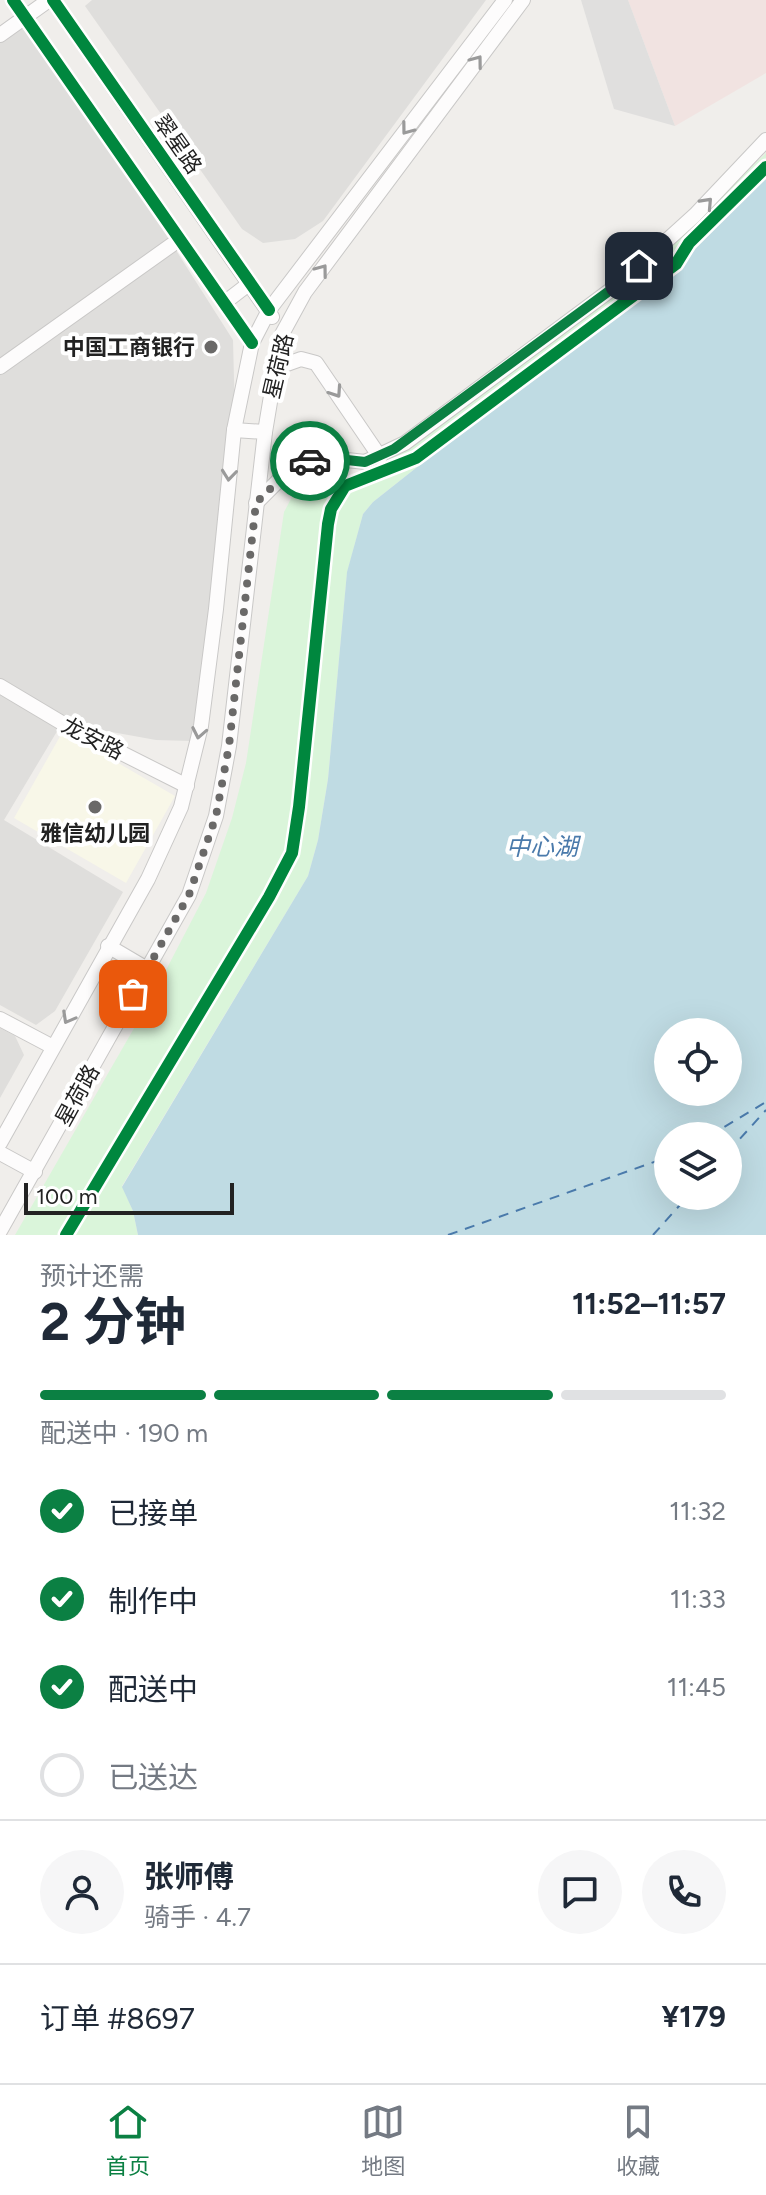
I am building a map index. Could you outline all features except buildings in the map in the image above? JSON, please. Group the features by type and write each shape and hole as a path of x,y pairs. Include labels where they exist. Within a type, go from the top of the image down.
{"street":[{"path":"13,0 252,343"},
{"path":"0,35 51,0"},
{"name":"翠星路","path":"51,0 269,310 281,336"},
{"name":"星荷路","path":"0,1143 148,879 181,807 201,726 234,430 252,343 269,310 505,0"},
{"name":"星荷路","path":"0,1231 189,895 216,816 229,746 265,432 281,336 305,292 523,0"},
{"path":"256,503 287,472 310,460 329,458 365,462 405,443 620,283 695,215 766,140"},
{"path":"0,367 180,239"},
{"path":"224,303 250,283"},
{"path":"276,368 301,359 316,363 380,457"},
{"path":"234,430 265,432"},
{"name":"龙安路","path":"0,686 62,723 187,786"},
{"path":"108,946 147,969"},
{"path":"0,1019 53,1047"},
{"path":"0,1153 35,1172"}],"shaded area":[{"path":"92,0 486,0 323,221 295,239 263,243 242,229 85,6"},
{"path":"581,0 628,0 675,126 614,109"},
{"path":"628,0 766,0 766,73 675,126"},
{"path":"27,16 233,340 235,420 191,741 156,740 62,723 4,820 123,892 55,1011 36,1025 0,1005 0,35"},
{"name":"雅信幼儿园","path":"63,731 175,796 126,883 14,818"},
{"path":"0,1028 15,1036 24,1055 0,1098"}],"green space":[{"path":"766,153 766,176 684,263 445,445 373,502 363,514 347,573 328,779 318,840 308,876 122,1186 133,1211 138,1235 15,1235 152,997 206,893 232,818 246,763 284,512 302,478 333,471 352,485 377,469 685,232"}],"water":[{"name":"中心湖","path":"766,176 766,1235 138,1235 133,1211 122,1187 308,876 318,840 328,779 347,572 363,514 373,502 672,273"}],"ferry route":[{"path":"732,1122 766,1102"},
{"path":"742,1137 766,1110"},
{"path":"448,1235 654,1162"},
{"path":"653,1235 675,1210"}],"cycle path":[{"path":"13,0 252,343"},
{"path":"53,0 269,310"},
{"path":"66,1235 269,897 292,853 328,524 331,509 345,486 416,458 676,264 689,243 766,167"}],"way so far":[{"path":"133,994 189,895 216,816 229,746 256,503 287,472 310,461"}],"place":[{"name":"中国工商银行","path":"211,347"},
{"name":"雅信幼儿园","path":"95,807"}],"route":[{"path":"310,461 329,458 365,462 405,443 639,266"}]}
